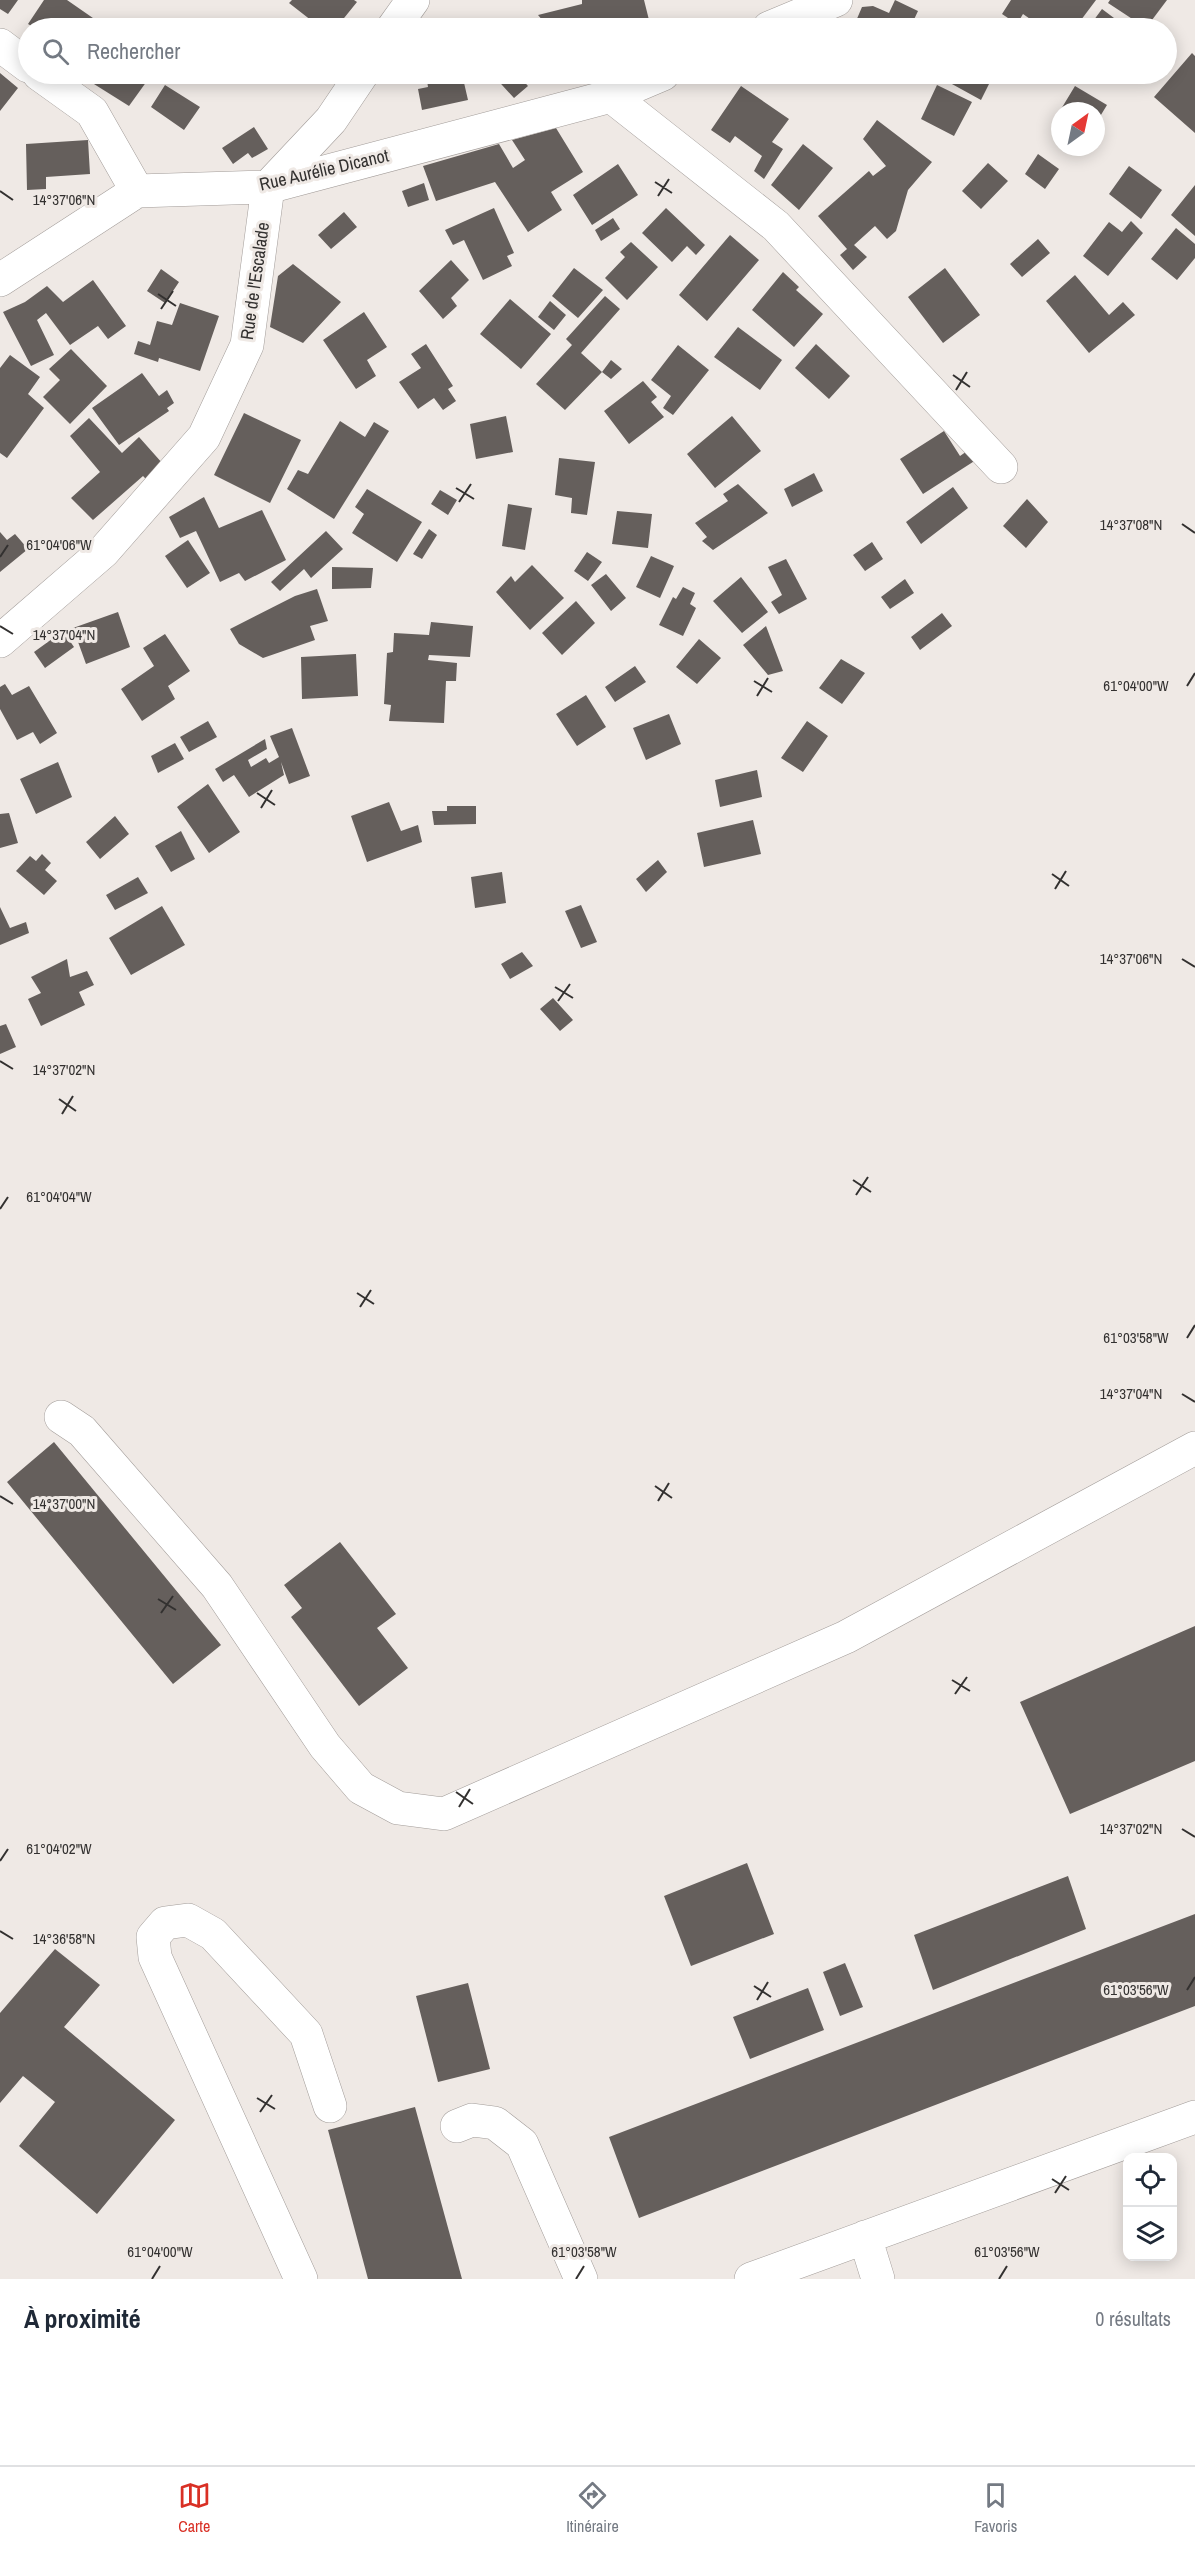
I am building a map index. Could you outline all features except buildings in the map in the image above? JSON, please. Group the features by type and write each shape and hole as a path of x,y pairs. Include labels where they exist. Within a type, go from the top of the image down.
{"street":[{"path":"400,18 413,0"},
{"path":"793,18 836,0"},
{"path":"0,45 18,58"},
{"path":"0,280 137,191 92,112 53,84"},
{"path":"268,187 331,120 355,84"},
{"name":"Rue Aurélie Dicanot","path":"137,191 268,187 611,96 639,84"},
{"path":"611,96 776,226 1001,467"},
{"name":"Rue de l'Escalade","path":"0,641 103,552 204,436 247,345 268,187"},
{"path":"61,1417 82,1431 217,1586 325,1746 362,1788 398,1808 444,1814 846,1637 1195,1448"},
{"path":"301,2279 155,1957 153,1937 165,1923 188,1920 213,1934 306,2034 330,2106"},
{"path":"770,2276 865,2237 1195,2117"},
{"path":"457,2126 472,2120 495,2123 522,2144 581,2279"},
{"path":"865,2237 878,2279"}]}
